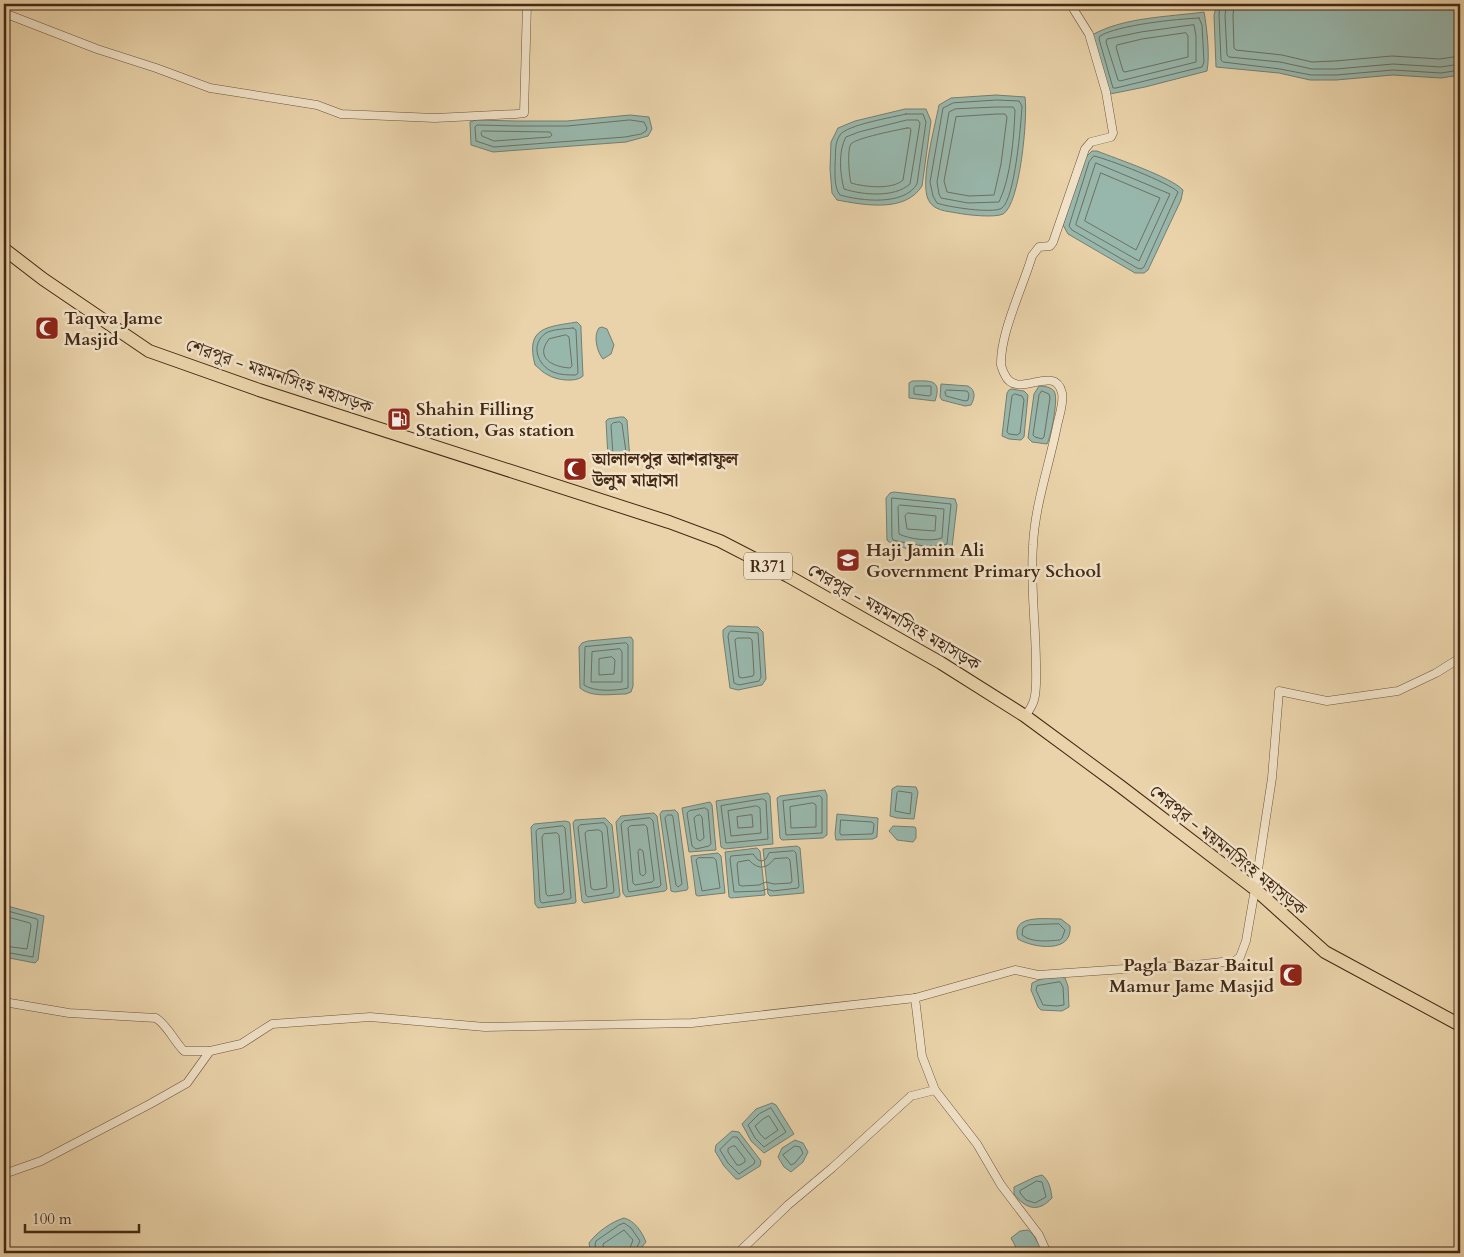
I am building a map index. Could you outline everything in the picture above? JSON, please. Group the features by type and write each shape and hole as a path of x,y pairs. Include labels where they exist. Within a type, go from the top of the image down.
{"main road":[{"name":"শেরপুর - ময়মনসিংহ মহাসড়ক","path":"4,249 43,279 149,351 259,390 627,508 720,541 788,576 933,658 1025,716 1255,889 1325,952 1460,1025"}],"street":[{"path":"4,13 97,49 210,88 317,105 341,114 435,118 524,113 527,4"},
{"path":"1025,716 1035,699 1036,650 1032,586 1036,517 1053,446 1062,401 1062,391 1057,384 1050,380 1016,386 1012,384 1006,378 1001,367 1003,345 1032,256 1039,247 1050,246 1053,242 1085,149 1091,142 1111,137 1113,133 1106,92 1089,34 1072,4"},
{"path":"4,1002 69,1013 156,1018 163,1023 174,1041 184,1051 210,1051 241,1044 272,1024 370,1018 485,1027 692,1023 915,998 1015,970 1038,976 1222,962 1232,963 1240,957 1246,941 1255,889 1272,778 1279,691 1328,701 1398,691 1436,673 1460,658"},
{"path":"915,998 922,1056 935,1090 977,1144 1001,1185 1039,1235 1047,1253"},
{"path":"4,1174 41,1161 187,1083 210,1051"},
{"path":"738,1253 788,1205 911,1096 935,1090"}],"water":[{"path":"1217,4 1458,4 1460,17 1460,75 1441,78 1393,75 1336,80 1310,80 1279,73 1216,67 1214,15"},
{"path":"1204,12 1208,42 1207,71 1110,94 1092,35 1132,21"},
{"path":"996,95 1025,97 1024,140 1018,178 1009,207 1003,214 988,216 945,211 933,206 928,199 926,180 929,153 939,105 951,98"},
{"path":"905,109 926,109 931,121 922,186 915,195 895,204 871,205 837,200 832,193 830,169 831,142 838,128 855,121"},
{"path":"630,115 649,117 652,129 648,136 626,142 493,152 471,145 470,122 476,120 567,121"},
{"path":"1092,151 1097,151 1156,174 1183,190 1181,200 1148,270 1144,273 1135,273 1068,234 1063,225 1084,159"},
{"path":"577,322 581,326 583,376 576,380 566,380 546,374 535,365 533,343 536,336 541,331 556,325"},
{"path":"602,327 607,329 614,345 611,354 603,359 596,339 597,331"},
{"path":"912,381 932,382 937,388 935,401 909,398 909,383"},
{"path":"941,384 968,386 971,388 974,394 971,405 965,406 942,400 940,397"},
{"path":"1039,386 1054,391 1056,401 1047,444 1032,442 1028,438 1034,394"},
{"path":"1011,389 1024,391 1028,395 1024,437 1021,440 1002,436 1007,393"},
{"path":"624,417 627,420 630,460 627,463 612,462 608,458 606,421"},
{"path":"890,493 955,499 957,505 952,547 938,551 908,549 892,544 887,540 886,498"},
{"path":"728,626 758,627 763,632 766,679 762,685 738,690 730,688 723,636 723,630"},
{"path":"631,637 633,640 633,686 631,692 608,695 590,693 580,688 579,647 582,643"},
{"path":"897,786 916,787 918,792 914,819 890,816 892,789"},
{"path":"825,790 827,795 827,835 823,838 782,840 780,838 777,798"},
{"path":"768,793 770,796 773,844 725,849 721,847 716,801"},
{"path":"710,802 712,805 716,850 689,852 682,808"},
{"path":"675,810 678,813 688,888 687,890 675,892 671,891 660,814 662,811"},
{"path":"654,813 657,816 667,889 665,891 626,897 623,893 616,822 621,816"},
{"path":"837,814 878,818 877,837 873,839 836,840"},
{"path":"605,818 612,825 620,895 619,897 584,903 582,901 573,823 575,820"},
{"path":"565,821 570,824 576,902 538,908 535,904 531,827 534,824"},
{"path":"893,826 915,827 916,838 913,842 897,840 889,831"},
{"path":"797,846 800,848 804,893 770,896 768,894 763,849"},
{"path":"757,848 760,851 765,895 729,897 725,852"},
{"path":"718,853 721,856 725,893 698,896 696,895 691,856"},
{"path":"4,905 44,916 38,960 35,963 4,957"},
{"path":"1038,919 1061,919 1070,926 1069,935 1059,945 1033,945 1018,939 1017,931 1019,925 1024,922"},
{"path":"1065,978 1068,986 1069,1007 1062,1011 1041,1010 1031,990 1032,983 1041,979"},
{"path":"772,1103 776,1105 794,1134 764,1153 751,1141 742,1124 756,1109"},
{"path":"732,1131 739,1132 761,1161 760,1166 739,1179 736,1179 724,1166 715,1151 716,1145"},
{"path":"795,1140 803,1143 808,1152 803,1162 791,1172 784,1167 778,1157 782,1148"},
{"path":"1042,1175 1049,1185 1052,1198 1042,1206 1028,1206 1014,1194 1014,1187"},
{"path":"624,1218 638,1227 646,1242 637,1253 594,1253 589,1243 592,1239 609,1225"},
{"path":"1028,1230 1033,1234 1044,1253 1019,1253 1011,1238 1020,1231"}],"place":[{"name":"Taqwa Jame Masjid","path":"47,328"},
{"name":"Shahin Filling Station, Gas station","path":"399,419"},
{"name":"আলালপুর আশরাফুল উলুম মাদ্রাসা","path":"575,469"},
{"name":"Haji Jamin Ali Government Primary School","path":"848,560"},
{"name":"Pagla Bazar Baitul Mamur Jame Masjid","path":"1291,975"}]}
